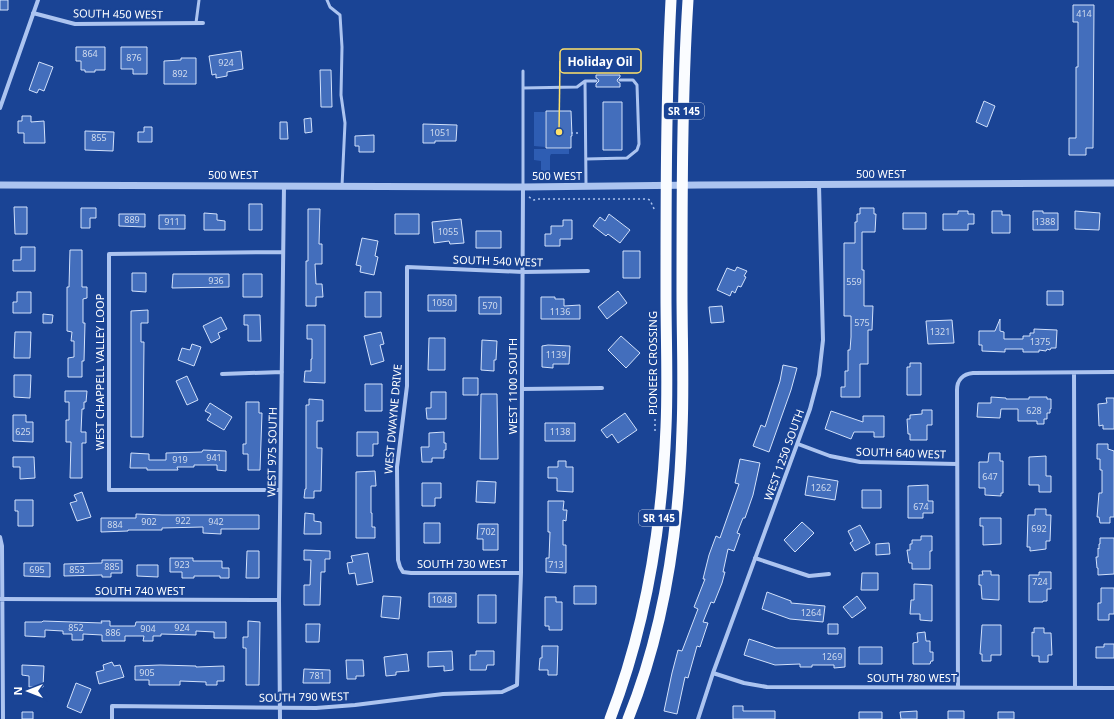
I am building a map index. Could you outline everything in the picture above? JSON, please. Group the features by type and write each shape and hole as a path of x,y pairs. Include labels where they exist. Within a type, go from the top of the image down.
{"highway":[{"name":"PIONEER CROSSING","path":"610,719 619,696 638,631 652,570 660,515 666,425 666,186 668,57 671,0"},
{"name":"SR 145","path":"628,719 656,634 669,572 676,517 682,428 682,185 685,55 688,0"}],"street":[{"path":"0,108 38,0"},
{"name":"SOUTH 450 WEST","path":"33,13 75,24 203,23"},
{"name":"500 WEST","path":"0,185 586,187 682,185 1114,183"},
{"name":"WEST 1250 SOUTH","path":"698,719 713,673 798,444 810,409 819,375 823,340 819,185"},
{"name":"WEST 975 SOUTH","path":"280,719 279,600 284,186"},
{"name":"WEST 1100 SOUTH","path":"517,685 521,573 523,187"},
{"name":"WEST CHAPPELL VALLEY LOOP","path":"280,490 109,490 109,254 283,252"},
{"name":"SOUTH 540 WEST","path":"407,266 523,272 588,271"},
{"name":"WEST DWAYNE DRIVE","path":"403,572 398,560 397,467 407,386 407,266"},
{"path":"222,374 282,372"},
{"path":"958,687 957,386 963,376 973,373 1114,372"},
{"path":"1074,373 1075,687"},
{"path":"522,389 602,388"},
{"name":"SOUTH 640 WEST","path":"798,444 830,456 860,462 957,464"},
{"path":"0,537 2,546 1,599 3,719"},
{"path":"755,558 809,576 829,574"},
{"name":"SOUTH 730 WEST","path":"403,572 521,573"},
{"name":"SOUTH 740 WEST","path":"1,599 279,600"},
{"name":"SOUTH 780 WEST","path":"713,673 744,684 767,687 1114,688"},
{"name":"SOUTH 790 WEST","path":"112,719 112,706 316,708 355,705 443,694 502,692 517,685"}],"lane":[{"path":"196,24 199,0"},
{"path":"327,0 330,6 340,15 342,95 345,123 342,186"},
{"name":"WEST 1100 SOUTH","path":"523,71 523,187"},
{"path":"523,88 577,87 585,81 596,80"},
{"path":"586,159 627,158 637,150 637,85 633,80 620,80"},
{"path":"585,81 586,187"}],"path":[{"path":"571,133 585,133"},
{"path":"534,200 640,198 650,200 656,212"},
{"path":"655,317 655,431"}],"shaded area":[{"path":"534,112 545,112 545,147 534,146"},
{"path":"534,149 569,149 569,154 551,154 550,171 541,172 541,161 534,160"}],"building":[{"path":"0,0 8,0 8,10 0,10"},
{"path":"1073,5 1094,5 1093,148 1086,148 1086,155 1069,155 1069,138 1076,138 1076,67 1078,67 1078,22 1073,22"},
{"path":"76,47 105,47 105,70 85,72 85,70 81,70 81,61 76,61"},
{"path":"121,47 147,47 147,74 133,74 133,69 121,69"},
{"path":"241,51 243,69 227,72 227,76 216,78 216,74 212,75 209,56"},
{"path":"181,58 196,58 196,84 164,84 164,61 181,60"},
{"path":"39,62 53,67 44,91 39,89 37,93 29,90"},
{"path":"320,70 331,70 332,107 321,107"},
{"path":"596,75 620,75 617,80 620,83 620,87 596,87 596,84 599,81 596,78"},
{"path":"984,101 995,106 987,127 976,122"},
{"path":"603,102 622,102 622,150 603,150"},
{"path":"546,111 571,111 571,148 546,148"},
{"path":"22,116 31,116 31,122 44,121 45,143 24,143 24,133 18,133 18,121 22,121"},
{"path":"311,118 312,132 305,133 304,119"},
{"path":"280,122 287,122 288,139 280,139"},
{"path":"423,124 457,125 456,141 435,141 435,143 423,143"},
{"path":"144,127 152,127 152,142 138,142 138,132 144,132"},
{"path":"85,131 114,132 113,151 85,150"},
{"path":"374,135 374,152 359,152 359,146 355,146 355,136"},
{"path":"249,204 262,204 262,230 249,230"},
{"path":"14,207 27,207 27,234 15,234"},
{"path":"81,208 96,208 96,218 90,218 90,228 81,228"},
{"path":"860,208 874,208 874,214 876,214 875,232 862,232 864,306 873,306 872,330 868,330 868,364 860,364 860,397 841,397 841,387 845,387 845,371 848,371 848,350 850,350 851,337 851,316 844,316 844,243 855,243 855,222 857,222 857,214 860,214"},
{"path":"308,209 320,209 319,244 322,244 322,264 315,264 316,284 322,284 323,297 316,297 316,306 306,306"},
{"path":"958,211 968,211 968,214 974,214 974,224 968,224 968,230 943,230 943,214 958,214"},
{"path":"992,211 1002,211 1002,215 1010,215 1010,233 992,233"},
{"path":"1033,211 1058,213 1058,230 1033,230"},
{"path":"1075,211 1100,213 1099,230 1075,229"},
{"path":"204,213 217,214 217,220 225,221 225,230 204,230"},
{"path":"903,213 926,213 926,229 903,229"},
{"path":"119,214 145,214 145,227 119,226"},
{"path":"395,214 419,214 419,234 395,234"},
{"path":"609,214 630,230 620,243 608,234 606,236 593,226 600,217 605,221"},
{"path":"159,215 185,215 185,229 159,229"},
{"path":"461,219 464,243 450,244 449,241 434,243 432,222"},
{"path":"563,220 572,220 572,239 560,239 560,246 545,246 545,234 551,234 551,226 563,226"},
{"path":"476,231 501,231 501,248 476,248"},
{"path":"362,238 378,241 375,256 378,257 374,275 360,272 361,266 356,265"},
{"path":"21,247 35,247 35,271 13,271 13,260 21,260"},
{"path":"70,250 82,250 82,287 87,287 87,298 83,299 83,323 85,323 82,377 68,377 68,358 74,357 74,341 71,341 72,332 67,331 67,287 69,287"},
{"path":"623,251 640,251 640,278 623,278"},
{"path":"737,267 747,271 741,287 738,286 735,293 732,291 730,296 717,290 727,268 735,271"},
{"path":"132,273 146,273 146,292 132,291"},
{"path":"173,274 229,274 229,287 172,288"},
{"path":"243,274 262,274 262,297 243,297"},
{"path":"618,291 627,303 607,319 598,307"},
{"path":"1047,291 1063,291 1063,305 1047,305"},
{"path":"17,292 31,292 31,313 13,313 13,302 17,302"},
{"path":"365,292 381,292 381,317 365,317"},
{"path":"428,295 456,295 456,311 428,311"},
{"path":"479,297 501,297 501,314 479,314"},
{"path":"541,297 555,297 555,299 564,299 564,306 580,305 580,319 541,319"},
{"path":"722,306 724,322 711,323 709,307"},
{"path":"148,310 148,323 141,323 141,342 144,342 143,437 131,437 131,311"},
{"path":"43,314 53,315 52,323 43,323"},
{"path":"244,315 260,315 261,341 248,341 248,325 244,325"},
{"path":"221,317 227,329 218,333 220,338 211,343 203,326"},
{"path":"1000,319 1000,331 1004,332 1004,339 1023,339 1023,336 1030,336 1030,333 1034,333 1034,329 1057,330 1056,348 1051,348 1050,350 1047,349 1046,351 1039,350 1039,352 1023,352 1023,349 1005,349 1005,352 982,351 982,345 979,345 979,331 995,331"},
{"path":"952,320 954,343 928,344 926,321"},
{"path":"307,325 325,325 325,383 304,382 305,371 311,371 312,359 312,339 307,339"},
{"path":"15,332 31,332 30,358 14,358"},
{"path":"381,332 384,344 380,345 384,361 371,365 364,336"},
{"path":"621,336 640,353 626,368 608,350"},
{"path":"429,338 445,338 445,370 428,370"},
{"path":"482,340 497,341 494,371 481,370"},
{"path":"192,344 201,347 194,366 178,360 182,348 190,350"},
{"path":"542,346 570,346 569,364 553,364 553,368 542,367"},
{"path":"910,363 921,363 921,395 907,395 907,367 910,367"},
{"path":"783,365 797,368 791,390 769,452 753,446 761,425 765,427 780,381"},
{"path":"14,375 31,375 30,398 14,397"},
{"path":"187,376 198,400 187,405 176,381"},
{"path":"463,378 478,378 478,395 463,395"},
{"path":"365,384 382,384 382,411 365,411"},
{"path":"65,391 87,391 86,402 84,402 84,409 82,409 81,432 86,432 86,443 82,443 82,478 70,478 71,442 66,442 66,420 69,420 69,402 65,402"},
{"path":"431,392 446,392 446,419 427,419 426,408 431,408"},
{"path":"481,394 497,394 498,459 480,459"},
{"path":"991,397 1006,399 1029,399 1029,397 1047,397 1047,399 1051,399 1051,409 1050,413 1047,413 1047,419 1044,419 1044,424 1037,424 1037,421 1018,421 1018,409 1001,409 1000,418 977,417 978,403 991,403"},
{"path":"1106,398 1114,398 1114,429 1103,429 1103,425 1099,426 1098,404 1107,403"},
{"path":"309,399 323,400 323,421 317,421 317,448 322,448 321,491 314,491 314,498 304,498 306,489 306,405 309,405"},
{"path":"246,402 259,402 259,413 262,413 260,470 248,470 248,454 243,454 243,444 246,444"},
{"path":"210,403 232,417 224,430 207,420 211,414 205,411"},
{"path":"922,410 932,410 932,425 927,425 927,440 910,440 907,419 910,419 910,415 922,414"},
{"path":"831,411 863,422 863,416 884,416 884,437 874,437 874,432 854,432 851,439 825,429"},
{"path":"625,413 637,430 618,443 612,434 607,438 601,430"},
{"path":"13,415 26,415 26,422 33,422 33,442 13,441"},
{"path":"545,423 575,423 575,441 545,441"},
{"path":"357,432 378,432 378,444 373,444 373,456 357,456"},
{"path":"444,432 444,443 446,443 446,450 444,450 444,458 432,458 432,462 422,462 421,447 429,447 429,433"},
{"path":"1097,444 1108,444 1108,449 1114,451 1114,517 1110,517 1110,523 1100,523 1099,517 1097,517 1099,493 1102,493 1102,470 1100,470 1100,459 1097,459"},
{"path":"203,450 226,451 226,471 217,470 217,465 177,467 178,470 147,470 147,468 130,468 131,453 149,454 149,460 166,460 166,453 202,452"},
{"path":"989,453 1000,453 1000,461 1003,461 1003,493 1001,493 1001,496 985,495 985,488 979,488 979,462 988,462"},
{"path":"1046,456 1046,476 1051,476 1051,492 1039,492 1039,485 1029,485 1029,457"},
{"path":"13,457 34,457 35,478 20,479 20,467 13,467"},
{"path":"740,459 760,463 753,495 745,518 743,518 737,533 740,534 734,551 728,549 722,583 714,603 711,602 703,622 708,623 700,647 697,646 688,678 685,677 677,714 664,711 678,650 682,651 698,609 694,607 705,579 703,579 709,555 716,536 720,538 739,484 735,483"},
{"path":"558,461 566,461 566,467 573,467 573,492 557,491 557,478 548,478 548,467 558,467"},
{"path":"375,471 376,486 371,486 371,513 372,527 375,527 375,538 356,538 356,472"},
{"path":"808,476 838,481 835,500 805,495"},
{"path":"477,481 496,482 495,503 476,502"},
{"path":"422,483 441,483 441,498 435,498 435,506 422,506"},
{"path":"928,485 928,501 933,501 933,513 923,513 923,518 908,518 908,486"},
{"path":"862,490 881,490 881,508 862,508"},
{"path":"82,492 91,517 77,521 70,503 77,501 74,495"},
{"path":"15,500 33,500 33,526 18,526 18,511 15,511"},
{"path":"548,501 564,501 563,510 567,510 566,521 563,520 563,545 566,545 566,573 546,572 546,558 549,558 550,532 548,532"},
{"path":"1035,509 1046,509 1046,515 1051,515 1050,541 1046,541 1046,549 1030,551 1030,547 1027,547 1028,515 1035,515"},
{"path":"305,513 314,514 314,521 321,522 321,534 304,534"},
{"path":"136,514 259,515 259,529 221,529 221,534 203,533 203,527 101,532 101,518 136,518"},
{"path":"980,518 1001,518 1001,544 983,545 983,526 980,526"},
{"path":"802,522 814,533 795,552 784,540"},
{"path":"424,523 440,523 440,543 424,543"},
{"path":"478,524 498,524 498,550 483,550 483,539 477,539"},
{"path":"860,525 870,543 855,551 850,543 853,541 848,531"},
{"path":"921,536 932,536 930,569 912,569 912,563 909,563 907,550 910,550 912,540 921,540"},
{"path":"1100,538 1114,538 1114,574 1098,575 1096,557 1098,557"},
{"path":"889,543 890,554 876,555 876,544"},
{"path":"304,550 330,551 330,559 325,559 325,572 321,572 320,605 304,605 304,585 310,585 311,560 304,560"},
{"path":"247,551 259,551 259,578 246,578"},
{"path":"368,553 373,582 357,585 355,573 349,574 347,563 353,562 351,556"},
{"path":"170,558 193,558 193,561 222,561 222,568 229,568 229,578 220,578 220,576 194,576 194,578 182,578 182,572 170,572"},
{"path":"102,560 122,560 122,573 111,573 111,577 102,577 102,575 64,576 64,564 102,563"},
{"path":"24,563 50,563 50,577 24,576"},
{"path":"137,565 158,565 158,577 137,576"},
{"path":"982,571 991,571 991,575 999,575 999,600 982,599 981,585 979,585 979,575 983,575"},
{"path":"1039,572 1051,572 1051,589 1047,589 1047,601 1029,602 1029,575 1039,575"},
{"path":"862,573 878,573 878,590 861,590"},
{"path":"914,584 932,585 932,621 920,620 920,614 910,614 911,600 914,600"},
{"path":"574,586 596,586 596,604 574,604"},
{"path":"1101,588 1114,588 1114,614 1109,614 1109,620 1098,620 1098,603 1101,603"},
{"path":"767,592 791,601 791,603 825,606 823,622 790,619 762,609"},
{"path":"429,593 456,593 456,607 429,607"},
{"path":"478,595 496,595 496,623 478,623"},
{"path":"383,596 401,597 399,619 381,617"},
{"path":"857,596 866,608 852,618 843,607"},
{"path":"545,597 556,597 556,602 562,602 562,630 549,630 549,626 545,626"},
{"path":"43,621 102,623 101,621 110,621 110,626 135,626 136,622 226,622 226,638 214,638 214,632 196,631 196,635 161,634 161,636 153,636 153,641 143,641 144,636 125,636 125,641 102,641 102,635 83,634 83,640 72,640 72,634 63,634 63,631 45,630 45,637 25,636 25,622"},
{"path":"248,621 260,622 259,685 246,685 246,648 243,648 243,637 248,637"},
{"path":"306,624 320,624 319,642 306,642"},
{"path":"828,624 838,624 838,634 828,634"},
{"path":"982,625 1001,625 1001,655 991,655 991,661 982,661 982,654 980,654"},
{"path":"1034,628 1044,628 1044,633 1051,633 1052,655 1048,655 1048,662 1039,662 1039,656 1032,656 1032,632 1034,633"},
{"path":"925,632 926,641 930,641 930,652 933,652 933,661 931,661 930,664 913,664 913,643 918,642 917,633"},
{"path":"749,639 776,648 845,648 845,667 834,668 834,665 812,665 812,667 800,667 800,664 775,665 744,655"},
{"path":"1104,644 1114,644 1114,658 1096,658 1096,647 1104,647"},
{"path":"542,646 558,646 557,675 548,675 548,670 539,670 540,658 542,658"},
{"path":"859,647 882,647 882,664 859,664"},
{"path":"452,651 453,670 444,671 444,666 428,667 428,652"},
{"path":"476,651 494,651 494,665 487,665 486,670 470,670 470,655 476,655"},
{"path":"407,654 409,671 396,672 396,675 386,676 384,657"},
{"path":"346,660 363,660 364,676 356,676 356,679 347,679"},
{"path":"112,662 114,666 120,665 124,677 99,684 96,672 104,670 103,665"},
{"path":"22,665 44,666 43,687 29,687 29,676 22,675"},
{"path":"160,665 196,667 224,666 224,681 217,681 217,685 206,685 206,682 180,681 180,685 149,685 149,680 135,680 135,666"},
{"path":"304,669 330,670 330,683 303,683"},
{"path":"76,683 91,689 81,713 67,707"},
{"path":"733,706 743,706 743,711 775,711 775,719 733,719"},
{"path":"917,711 917,719 901,719 900,712"},
{"path":"948,711 964,711 964,719 948,719"},
{"path":"22,712 33,712 33,719 22,719"},
{"path":"859,712 882,712 882,719 859,719"},
{"path":"998,712 1014,712 1014,719 998,719"}],"place":[{"name":"Holiday Oil","path":"559,132"}]}
